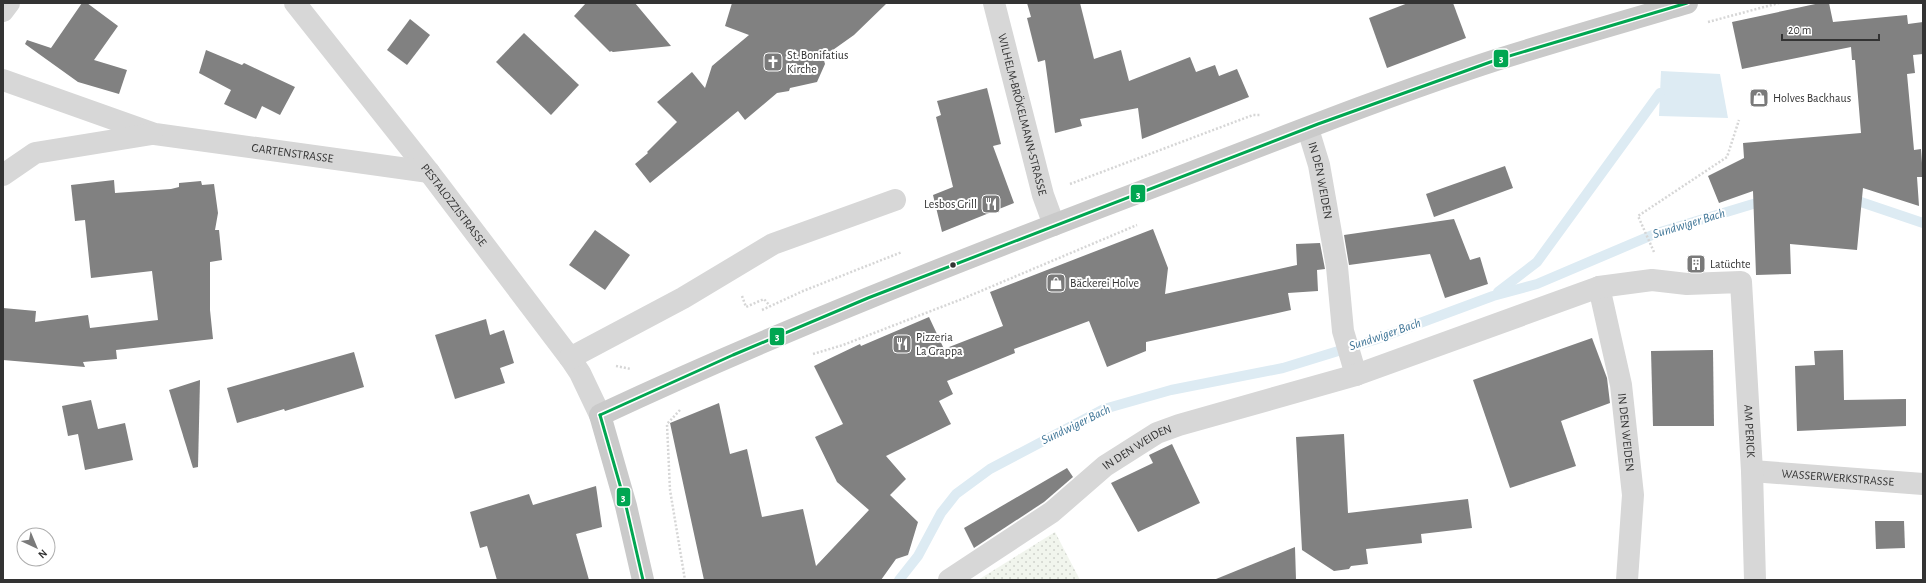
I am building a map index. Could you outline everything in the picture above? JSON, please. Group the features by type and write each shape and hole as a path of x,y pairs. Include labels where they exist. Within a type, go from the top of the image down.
{"main road":[{"path":"643,580 626,506 600,415 688,374 844,307 1054,225 1308,129 1497,60 1687,3"}],"street":[{"path":"3,11 9,3"},
{"name":"PESTALOZZISTRASSE","path":"295,3 429,172 570,358 580,373 600,415"},
{"name":"WILHELM-BRÖKELMANN-STRASSE","path":"994,3 1043,196 1054,225"},
{"name":"GARTENSTRASSE","path":"3,80 155,134 429,172"},
{"name":"IN DEN WEIDEN","path":"1308,129 1320,165 1336,259 1343,331 1354,370"},
{"name":"GARTENSTRASSE","path":"3,175 35,153 155,134"},
{"path":"570,358 683,298 773,244 896,200"},
{"name":"IN DEN WEIDEN","path":"949,580 1052,512 1105,466 1157,433 1179,424 1354,370 1599,287 1652,280 1687,284 1741,282"},
{"name":"AM PERICK","path":"1741,282 1752,471 1755,580"},
{"name":"IN DEN WEIDEN","path":"1599,287 1621,385 1633,494 1627,580"},
{"name":"WASSERWERKSTRASSE","path":"1752,471 1923,484"}],"path":[{"path":"1701,24 1779,3"},
{"path":"1655,250 1638,216 1727,157 1739,120"},
{"path":"806,355 843,345 954,302 1139,224"},
{"path":"752,304 764,299 770,306"},
{"path":"685,407 680,410 667,424 670,490 685,580"}],"shaded area":[{"path":"1661,71 1720,74 1728,118 1659,116"},
{"path":"1055,532 1080,580 978,580"}],"building":[{"path":"82,3 87,3 118,26 94,60 127,70 119,94 78,82 25,44 27,40 51,48"},
{"path":"586,3 635,3 671,46 610,52 574,16"},
{"name":"St. Bonifatius Kirche","path":"732,3 887,3 854,35 823,57 825,64 817,82 790,88 789,91 777,93 745,120 738,111 650,183 635,164 648,153 647,152 677,122 657,102 692,72 705,88 712,66 749,35 725,26"},
{"path":"1027,3 1080,3 1094,59 1121,50 1129,81 1190,57 1196,72 1215,65 1219,76 1237,69 1249,97 1142,139 1138,108 1080,119 1082,126 1055,133 1045,60 1038,62 1027,18 1031,17"},
{"path":"1408,3 1453,3 1466,38 1387,68 1369,18"},
{"path":"1820,3 1829,3 1833,22 1907,15 1908,24 1923,22 1923,54 1913,55 1915,73 1907,74 1914,150 1921,149 1923,177 1917,177 1919,206 1863,188 1857,250 1790,244 1791,274 1756,275 1753,191 1719,203 1708,176 1744,158 1743,143 1861,133 1855,60 1852,60 1851,47 1742,69 1732,22"},
{"path":"410,19 430,35 407,65 387,50"},
{"path":"524,33 579,85 551,115 496,62"},
{"path":"206,50 242,65 244,63 295,87 280,115 262,106 256,119 224,104 231,90 199,73"},
{"path":"987,88 1001,144 993,146 1014,203 942,232 933,195 953,187 936,117 941,115 937,101"},
{"path":"1505,166 1513,188 1434,217 1426,194"},
{"path":"114,180 115,193 171,189 179,187 179,183 201,181 202,185 214,184 218,213 215,230 219,230 222,260 210,262 210,310 213,339 116,350 117,359 83,362 85,367 3,360 3,308 36,311 35,322 88,315 90,328 158,320 152,271 91,278 85,220 75,221 71,185"},
{"path":"1454,219 1470,260 1480,257 1488,284 1445,298 1430,254 1349,265 1344,235"},
{"path":"1153,229 1168,268 1165,294 1297,265 1296,244 1320,243 1325,269 1317,270 1318,291 1288,293 1291,310 1146,342 1146,351 1107,367 1089,321 1014,349 1015,353 947,381 953,394 939,401 951,424 886,456 906,479 890,495 918,522 908,555 896,559 881,580 704,580 670,423 719,403 730,454 747,449 762,517 803,509 816,566 869,510 837,482 815,437 843,424 814,366 860,344 861,346 929,317 944,349 1003,326 990,292"},
{"path":"595,230 630,255 605,290 569,265"},
{"path":"486,319 490,335 504,330 514,363 500,368 505,383 455,399 435,335"},
{"path":"1592,338 1607,378 1610,403 1561,421 1576,466 1510,488 1473,380"},
{"path":"1713,350 1714,426 1653,426 1651,351"},
{"path":"1843,350 1844,400 1906,399 1906,426 1797,431 1795,366 1815,365 1814,351"},
{"path":"354,352 364,387 285,411 284,409 237,423 227,388"},
{"path":"200,380 198,467 193,468 169,390"},
{"path":"91,400 98,429 125,423 133,460 85,470 78,434 68,436 62,406"},
{"path":"1344,434 1348,513 1468,499 1472,528 1421,534 1422,543 1366,549 1368,564 1351,566 1349,569 1334,571 1302,550 1296,437"},
{"path":"1172,444 1200,503 1138,532 1111,483 1153,463 1149,455"},
{"path":"1067,468 1073,477 1044,502 974,548 964,528"},
{"path":"596,486 602,527 576,534 589,580 497,580 487,546 480,548 470,512 529,494 533,505"},
{"path":"1875,521 1904,521 1905,548 1876,549"},
{"path":"1295,547 1296,580 1216,580 1216,579"}],"waterway":[{"path":"1498,292 1537,262 1660,93"},
{"name":"Sundwiger Bach","path":"1849,198 1923,223"},
{"name":"Sundwiger Bach","path":"899,580 918,556 941,513 956,494 990,469 1104,409 1171,390 1283,368 1374,340 1493,296 1537,284 1657,233 1753,204 1766,202"}],"transit line":[{"name":"3","path":"600,415 733,355 868,298 1318,124 1496,60 1687,3"},
{"name":"3","path":"600,415 626,506 643,580"}],"place":[{"name":"St. Bonifatius Kirche","path":"773,62"},
{"name":"Holves Backhaus","path":"1759,98"},
{"name":"Lesbos Grill","path":"991,204"},
{"name":"Latüchte","path":"1696,264"},
{"name":"Bäckerei Holve","path":"1056,283"},
{"name":"Pizzeria La Grappa","path":"902,344"}]}
